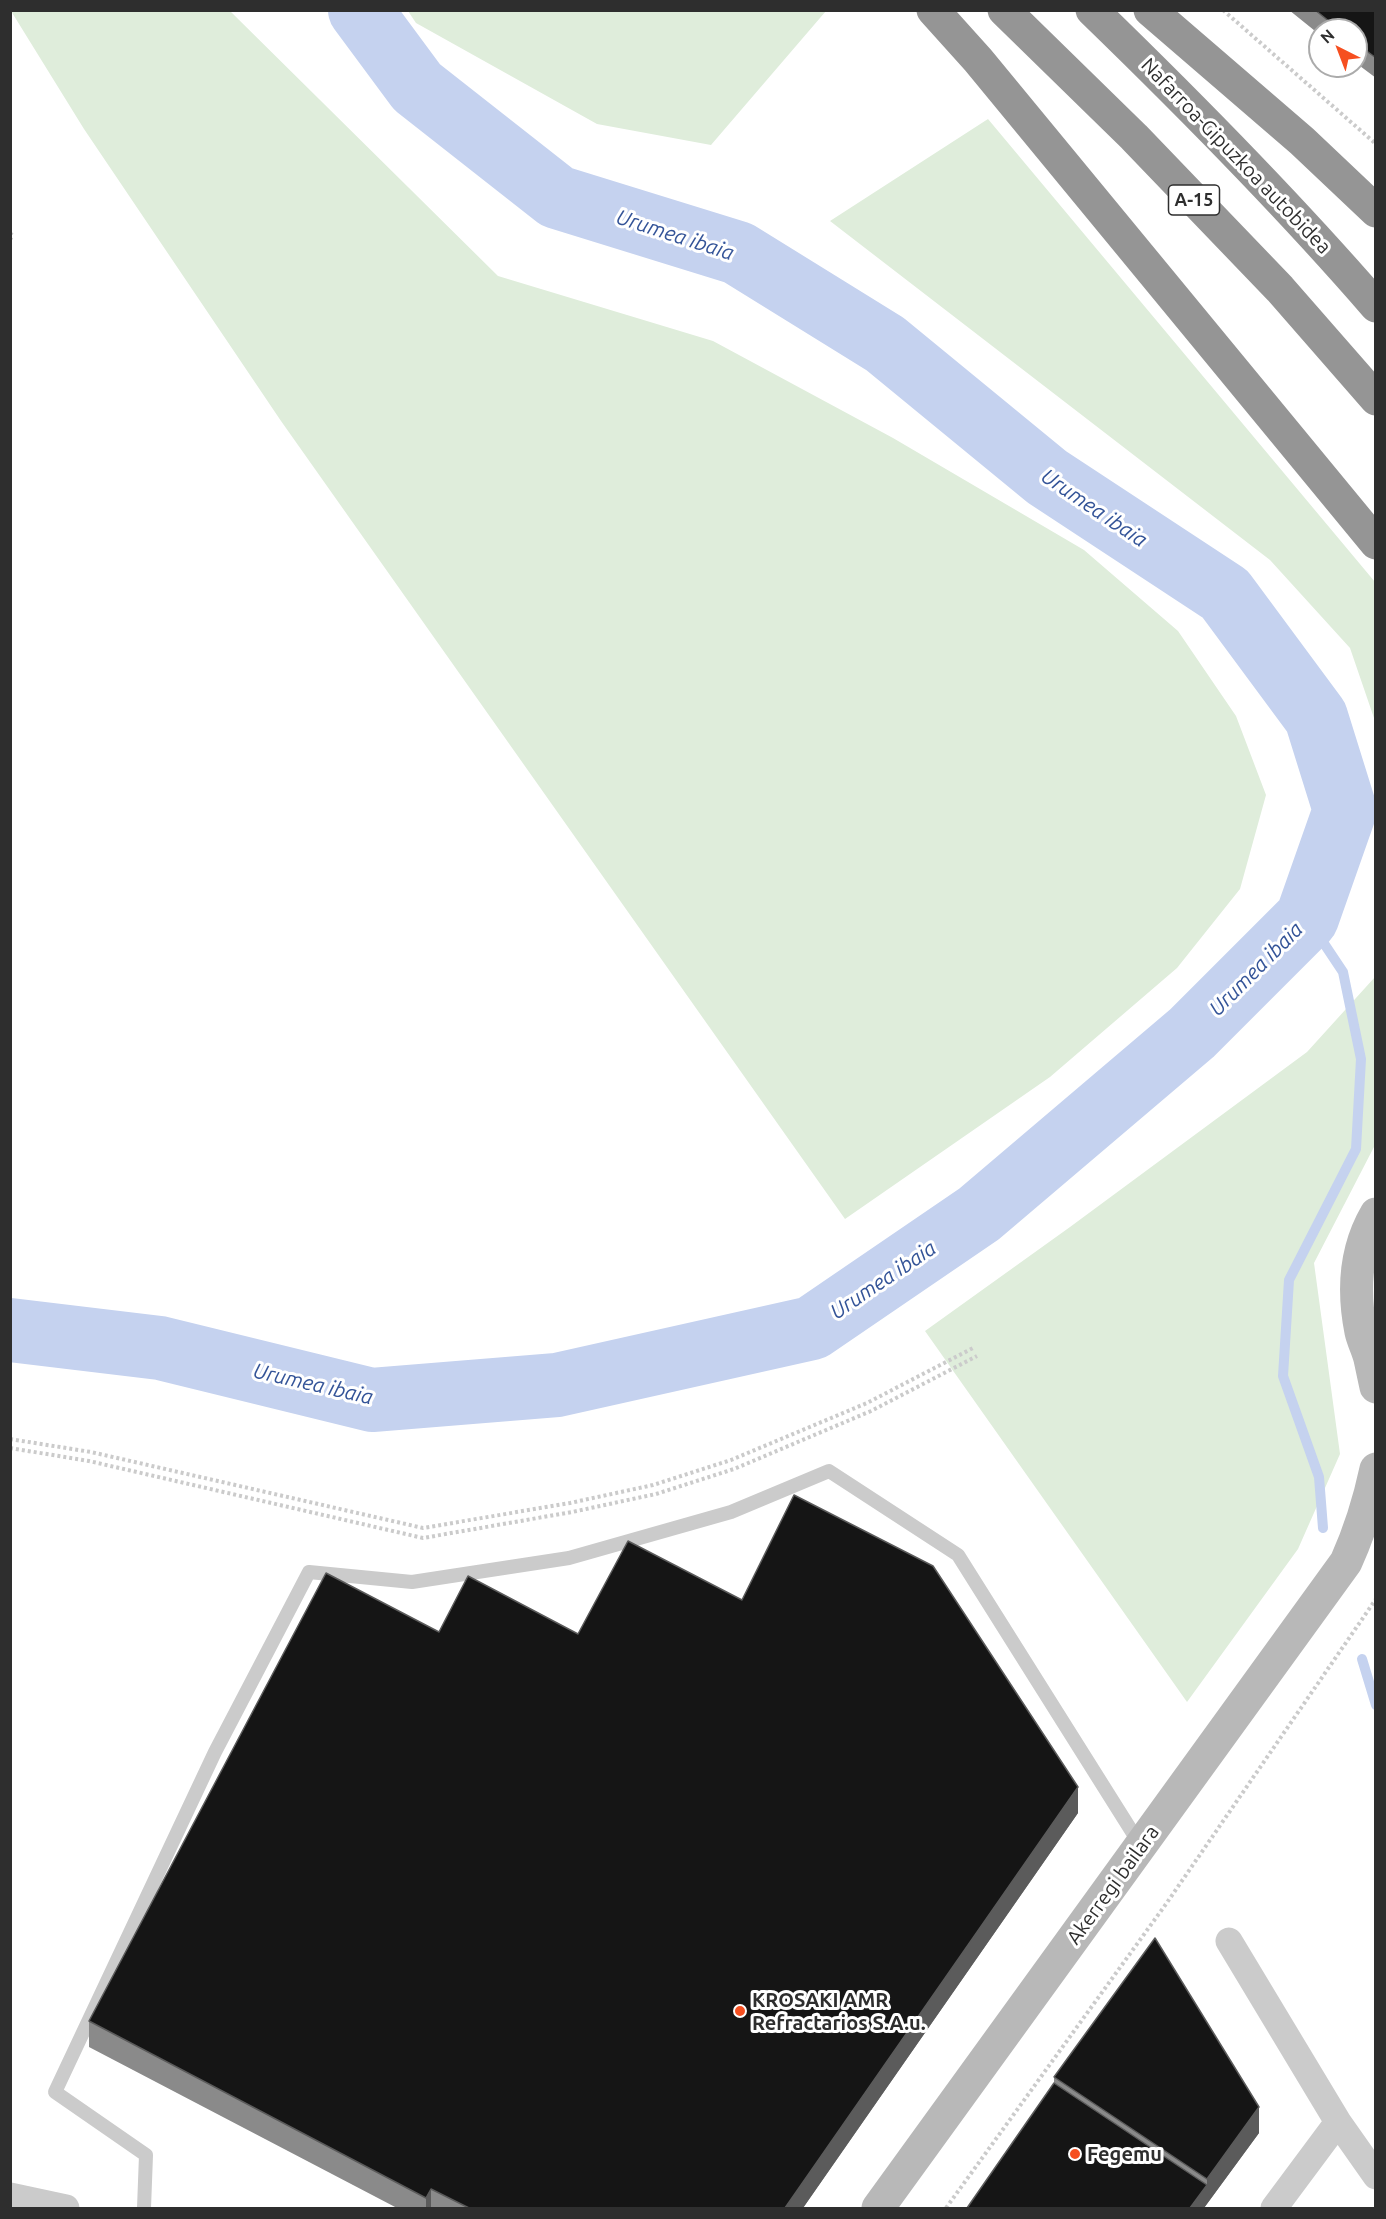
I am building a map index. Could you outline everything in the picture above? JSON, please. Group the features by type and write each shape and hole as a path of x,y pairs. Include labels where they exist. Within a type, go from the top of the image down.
{"highway":[{"path":"933,10 978,60 1376,543"},
{"name":"A-15","path":"1004,10 1134,137 1280,289 1376,399"},
{"name":"Nafarroa-Gipuzkoa autobidea","path":"1092,10 1183,98 1324,247 1376,306"},
{"path":"1150,10 1302,141 1376,211"}],"main road":[{"path":"1374,1359 1362,1335 1356,1287 1363,1241 1376,1214"},
{"name":"Akerregi bailara","path":"878,2208 1347,1562 1360,1530 1376,1469"}],"street":[{"path":"1347,1562 1376,1530"},
{"path":"1229,1941 1338,2122 1376,2176"},
{"path":"1274,2208 1338,2122"},
{"path":"10,2196 66,2208"}],"lane":[{"path":"144,2208 146,2155 55,2092 215,1752 309,1572 412,1582 569,1558 731,1512 829,1471 958,1555 1141,1846"}],"path":[{"path":"1223,10 1376,144"},
{"path":"10,233 13,236 10,238"},
{"path":"10,1439 91,1452 423,1528 570,1503 643,1487 731,1460 867,1403 973,1348"},
{"path":"10,1448 89,1461 423,1538 572,1512 656,1494 734,1469 871,1411 977,1356"},
{"path":"946,2208 1166,1904 1376,1599"}],"green space":[{"path":"11,11 230,11 498,276 713,341 893,438 1084,550 1178,631 1236,716 1266,795 1240,889 1177,968 1050,1077 845,1219 281,421 84,129"},
{"path":"408,11 826,11 711,145 597,124 416,23"},
{"path":"988,119 1375,582 1375,721 1350,648 1270,560 830,221"},
{"path":"1375,977 1375,1145 1314,1263 1340,1454 1298,1549 1187,1702 925,1331 1307,1052"}],"building":[{"path":"1315,10 1376,10 1376,58 1368,52 1368,18 1325,18"},
{"path":"794,1495 933,1566 1078,1787 785,2208 469,2208 431,2189 426,2198 89,2021 326,1573 439,1632 468,1576 578,1634 628,1541 742,1600"},
{"path":"1155,1938 1259,2107 1207,2179 1054,2077"},
{"name":"Fegemu","path":"1054,2083 1207,2185 1190,2208 967,2208"}],"waterway":[{"name":"Urumea ibaia","path":"10,1330 160,1348 372,1400 557,1385 812,1328 979,1214 1192,1033 1307,918 1345,810 1316,717 1225,594 1047,477 885,344 738,253 557,197 417,87 360,10"},
{"path":"1307,918 1343,972 1361,1059 1356,1149 1289,1280 1283,1376 1319,1477 1323,1528"},
{"path":"1362,1659 1376,1705"}],"place":[{"name":"KROSAKI AMR Refractarios S.A.u.","path":"740,2011"},
{"name":"Fegemu","path":"1075,2154"}]}
